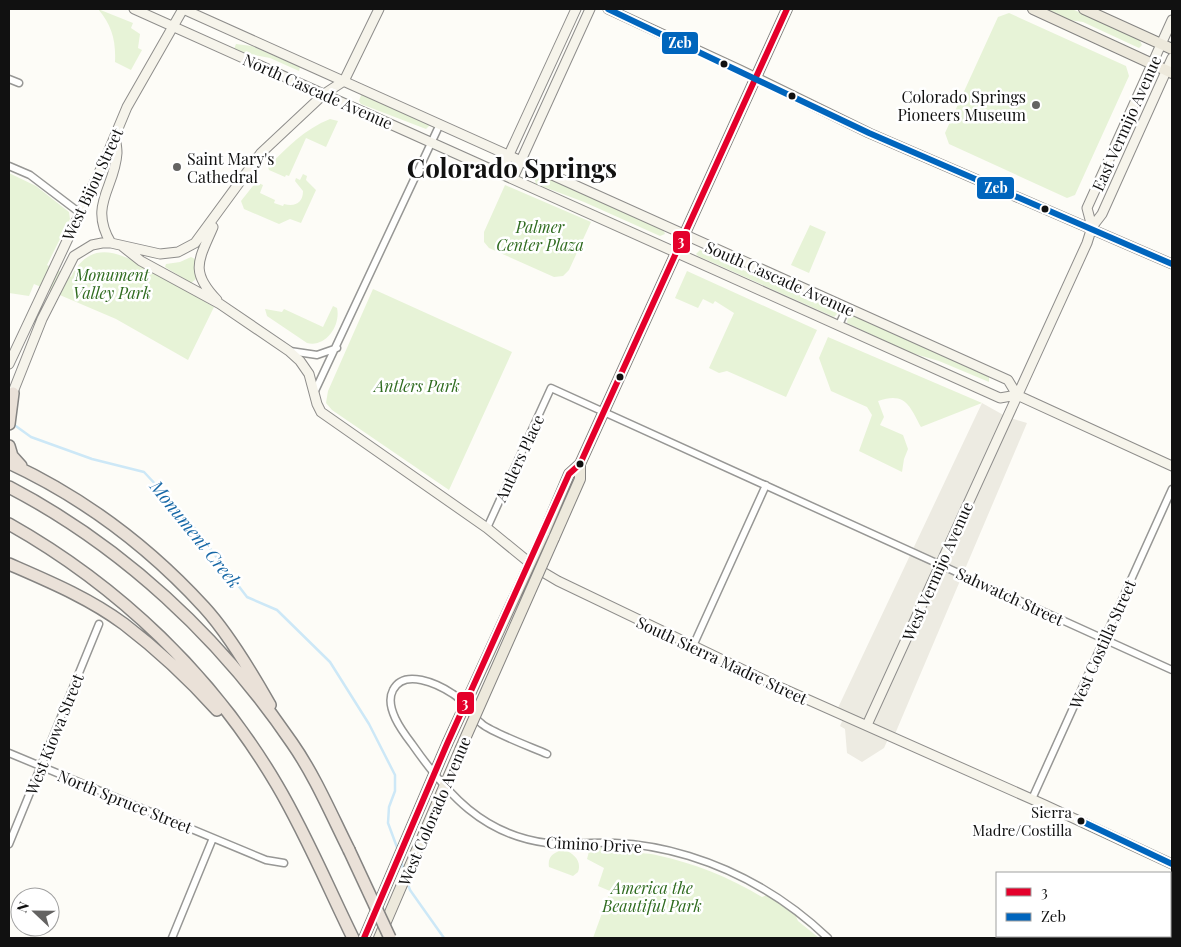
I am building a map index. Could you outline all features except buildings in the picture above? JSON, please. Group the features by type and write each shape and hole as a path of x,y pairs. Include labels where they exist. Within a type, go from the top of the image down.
{"highway":[{"path":"9,424 11,397"},
{"path":"9,446 12,456 26,471"},
{"path":"9,463 68,493 132,539 205,608 257,682 292,743 349,850 390,938"},
{"path":"9,487 75,527 143,577 203,634 235,670 292,743"},
{"path":"9,524 80,568 162,638 211,690 260,758 291,811 353,938"},
{"path":"9,564 75,594 124,624 186,677 260,758"}],"main road":[{"name":"West Colorado Avenue","path":"364,938 435,773 569,474 580,464 787,9"},
{"path":"1033,9 1170,72"},
{"path":"1084,9 1172,48"},
{"name":"West Colorado Avenue","path":"379,938 580,479 580,464"}],"street":[{"name":"North Cascade Avenue","path":"134,9 501,172"},
{"name":"North Cascade Avenue","path":"183,9 509,155"},
{"name":"West Bijou Street","path":"9,364 137,87 183,9"},
{"path":"11,397 42,319 74,256 92,245 111,243 160,254 178,252 195,244 219,212 235,186 261,153 324,94 344,81 379,9"},
{"path":"501,172 576,9"},
{"path":"514,178 590,9"},
{"path":"608,9 869,133 1092,227 1172,264"},
{"name":"East Vermijo Avenue","path":"1092,227 1087,208 1172,20"},
{"name":"East Vermijo Avenue","path":"1007,417 1087,243 1092,227 1102,214 1170,72 1172,58"},
{"path":"9,79 19,83"},
{"path":"531,108 542,113"},
{"path":"314,393 337,348 440,124"},
{"path":"111,243 104,232 101,211 117,153 115,137"},
{"name":"South Cascade Avenue","path":"509,155 1008,380 1017,396"},
{"path":"9,166 30,175 80,213"},
{"name":"South Cascade Avenue","path":"501,172 1000,398 1017,396 1172,466"},
{"path":"219,212 199,264 200,278 220,304"},
{"path":"122,246 141,261 220,304"},
{"name":"South Sierra Madre Street","path":"220,304 289,351 300,361 310,374 319,409 327,417 487,528 536,568 558,581 775,685 1032,799 1172,864"},
{"path":"839,326 847,307"},
{"path":"289,351 317,355 337,348"},
{"name":"Antlers Place","path":"487,528 551,388 604,412"},
{"name":"Sahwatch Street","path":"604,412 1172,670"},
{"name":"West Vermijo Avenue","path":"867,725 1007,417"},
{"path":"693,646 766,485"},
{"name":"West Costilla Street","path":"1032,799 1172,489"},
{"name":"West Kiowa Street","path":"9,844 99,624"},
{"name":"Cimino Drive","path":"547,754 482,725 454,694 421,680 406,679 397,684 392,692 390,701 394,715 406,736 444,786 474,816 514,834 549,843 618,843 689,856 732,873 768,892 796,911 828,938"},
{"name":"North Spruce Street","path":"9,753 266,860 284,863"},
{"path":"172,938 214,838"}],"green space":[{"path":"98,9 133,23 131,28 140,34 138,48 142,50 131,70 115,62 115,47 110,27"},
{"path":"1045,9 1072,9 1139,39 1142,45 1139,48 1083,22 1069,20"},
{"path":"1009,13 1126,66 1129,76 1075,195 1067,198 949,144 945,133 998,17"},
{"path":"236,44 252,46 300,67 299,71 270,58 234,49"},
{"path":"361,95 365,95 430,125 426,129 361,104 359,101"},
{"path":"330,119 338,121 326,147 306,138 289,176 286,175 285,177 269,170 268,167 297,139 312,128"},
{"name":"Monument Valley Park","path":"9,173 36,186 69,212 70,219 47,265 71,277 80,264 90,256 112,253 136,262 214,307 188,360 116,319 34,284 29,296 9,293"},
{"path":"303,174 307,176 306,180 316,190 301,223 290,219 279,224 244,209 241,201 256,182 263,185 260,193 275,200 274,203 283,206 284,204 292,205 298,203 302,199 303,191 295,181 296,178 300,180"},
{"path":"540,174 663,229 665,234 660,236 584,202 536,184 534,177"},
{"name":"Palmer Center Plaza","path":"505,185 591,222 569,270 563,276 554,277 489,248 484,242 484,232"},
{"path":"810,225 826,232 809,273 791,265"},
{"path":"700,250 756,276 791,287 840,311 834,317 698,256 696,254"},
{"path":"191,257 195,259 196,279 191,283 165,267 166,264 180,262"},
{"path":"687,271 817,330 786,397 727,371 719,373 709,368 734,313 715,301 713,304 703,299 698,308 675,298"},
{"name":"Antlers Park","path":"373,289 512,352 449,490 332,410 326,403 328,391"},
{"path":"333,306 337,308 338,315 331,334 326,339 314,344 307,343 267,316 265,309 282,312 284,309 323,327"},
{"path":"852,315 989,377 989,382 939,361 908,352 847,323 848,317"},
{"path":"828,337 982,403 921,427 906,403 895,398 878,401 884,417 880,425 903,435 908,449 902,472 859,451 872,415 867,407 831,391 819,358"},
{"name":"America the Beautiful Park","path":"599,847 612,851 656,855 684,862 737,883 762,897 767,895 795,914 798,921 819,938 593,938 610,891 598,886 604,868 587,859 590,848"},
{"path":"565,850 574,856 579,864 578,872 573,876 549,867 549,860 552,855"}],"shaded area":[{"path":"982,403 1007,417 1027,423 892,741 888,739 884,748 862,762 847,753 845,729 840,726 843,719 836,712"}],"waterway":[{"name":"Monument Creek","path":"13,424 31,437 92,459 144,472 186,517 247,597 277,610 330,662 369,724 395,775 395,791 389,807 388,823 398,850"},
{"name":"Monument Creek","path":"401,861 404,872"},
{"name":"Monument Creek","path":"407,882 410,890 444,938"}],"transit line":[{"name":"Zeb","path":"608,9 869,133 1172,264"},
{"name":"3","path":"364,938 447,744 569,474 580,464 787,9"},
{"name":"Zeb","path":"1079,820 1172,864"}],"place":[{"name":"Colorado Springs Pioneers Museum","path":"1036,105"},
{"name":"Saint Mary's Cathedral","path":"177,167"},
{"name":"Sierra Madre/Costilla","path":"1081,821"}],"district":[{"name":"Colorado Springs","path":"512,167"}]}
